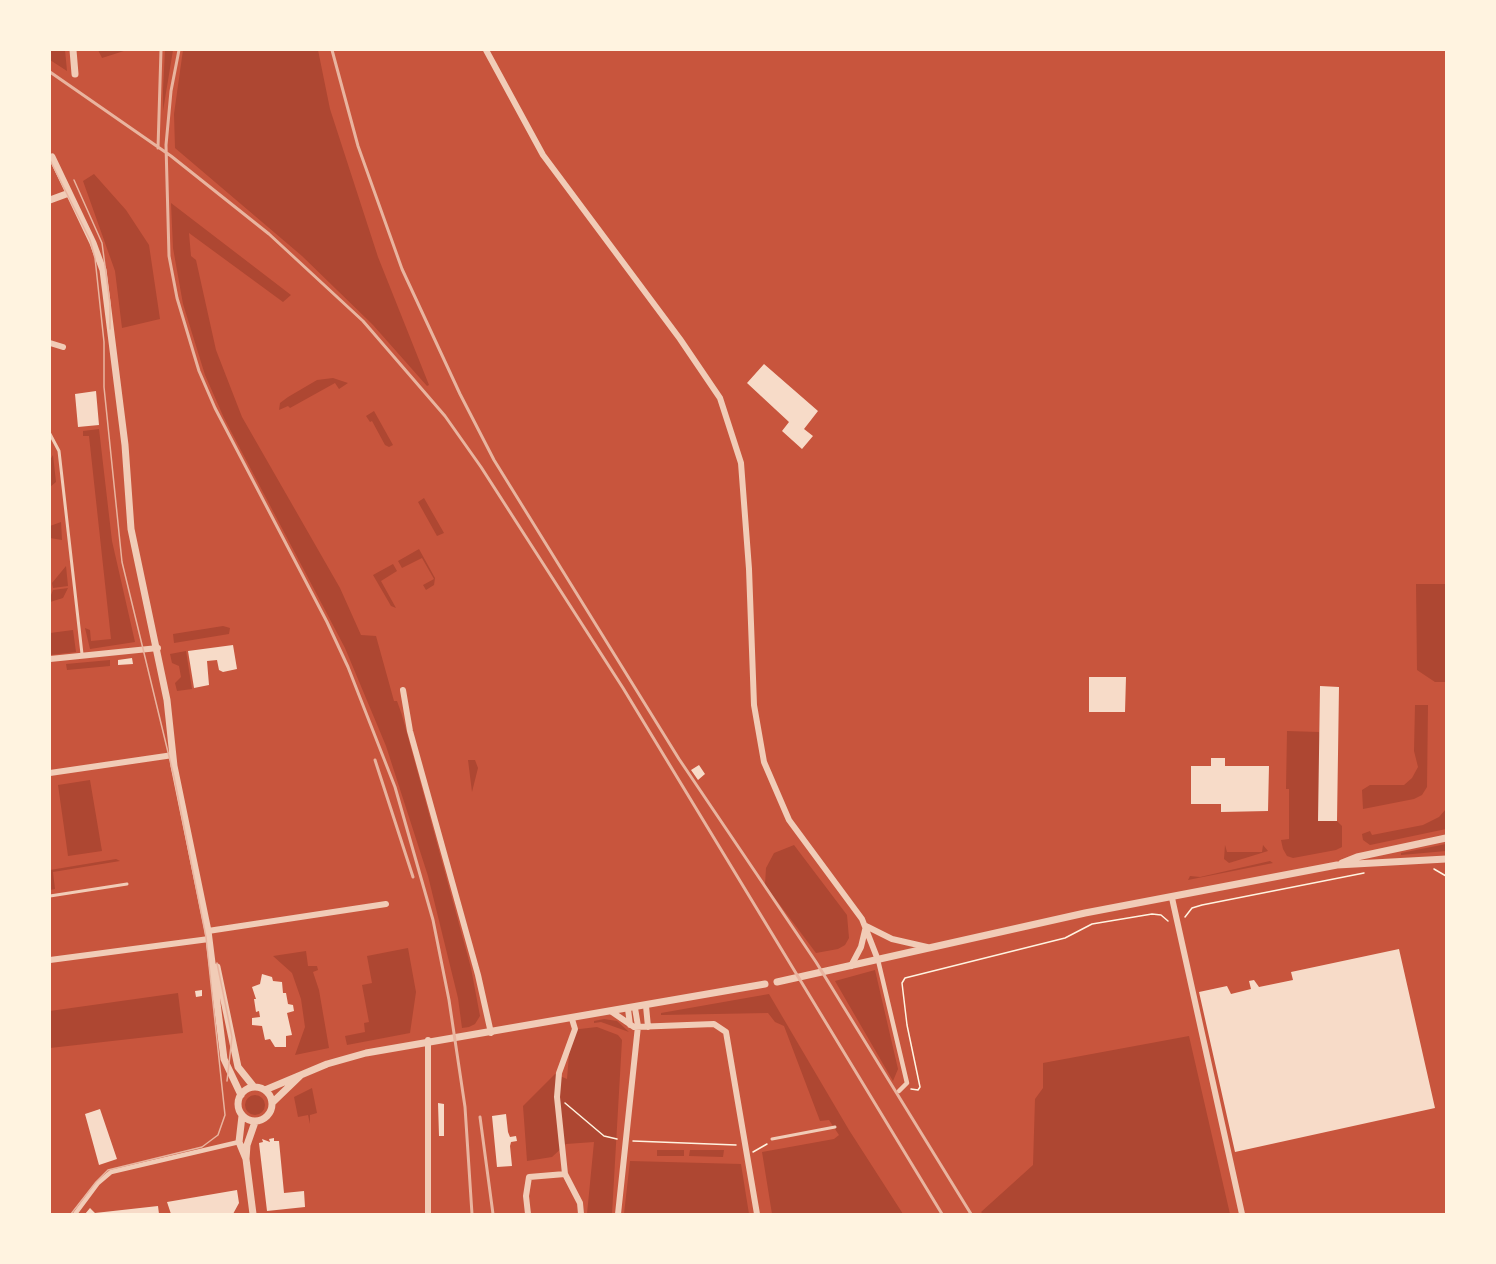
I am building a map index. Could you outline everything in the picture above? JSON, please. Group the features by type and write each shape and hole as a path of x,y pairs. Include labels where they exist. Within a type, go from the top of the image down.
{"street":[{"path":"73,50 75,74"},
{"path":"486,50 543,155 680,339 720,398 741,463 749,569 753,705 764,762 776,795 794,828 866,926 878,960 907,1083 899,1091"},
{"path":"52,157 97,250 104,276 125,445 131,529 158,648 169,710 173,755 208,935 228,1012 238,1067 254,1087 265,1090 351,1056 428,1040 491,1033 765,984"},
{"path":"50,200 69,193"},
{"path":"50,343 63,346"},
{"path":"50,659 158,648"},
{"path":"404,690 410,731 478,975 491,1033"},
{"path":"50,773 173,755"},
{"path":"1337,866 1357,857 1446,838"},
{"path":"777,982 1085,913 1337,866 1446,860"},
{"path":"1172,898 1242,1215"},
{"path":"50,960 386,904"},
{"path":"866,926 892,939 930,948"},
{"path":"851,966 861,947 866,926"},
{"path":"208,935 224,1059 241,1095"},
{"path":"646,1006 648,1027"},
{"path":"630,1025 631,1009"},
{"path":"618,1215 638,1026 631,1009"},
{"path":"612,1012 630,1025 648,1027 714,1024 726,1032 757,1215"},
{"path":"572,1019 575,1029 558,1073 557,1097 566,1174 580,1203 581,1215"},
{"path":"428,1040 428,1215"},
{"path":"242,1116 255,1122 267,1117 273,1102 300,1076"},
{"path":"246,1159 240,1142 242,1116 238,1103 241,1095 254,1087"},
{"path":"265,1090 273,1102"},
{"path":"253,1215 246,1159 247,1145 255,1122"},
{"path":"75,1215 98,1183 111,1172 240,1142"},
{"path":"528,1215 526,1196 529,1177 566,1174"}],"lane":[{"path":"50,434 59,451 82,656"},
{"path":"50,896 127,884"},
{"path":"772,1139 835,1127"}],"path":[{"path":"1433,868 1446,876"},
{"path":"1184,921 1188,911 1202,905 1372,871"},
{"path":"920,1087 907,1025 902,983 905,978 1065,938 1092,924 1152,914 1161,915 1170,924"},
{"path":"557,1097 604,1136 620,1140"},
{"path":"752,1153 772,1139"},
{"path":"630,1141 740,1145"}],"shaded area":[{"path":"50,50 65,50 67,71 50,60"},
{"path":"98,50 127,50 102,58"},
{"path":"165,50 173,50 163,111 163,90"},
{"path":"183,50 318,50 330,109 378,257 429,385 427,386 373,325 302,256 175,148 174,114"},
{"path":"94,174 126,210 149,245 160,319 122,328 115,271 83,181"},
{"path":"171,203 291,295 283,302 189,233 191,256 196,260 216,350 242,417 340,588 361,635 376,636 394,701 397,701 402,715 471,968 480,1016 475,1024 469,1027 462,1028 458,998 428,876 386,746 345,648 224,418 205,375 183,304 173,248"},
{"path":"333,378 348,383 339,389 335,383 290,408 288,406 279,410 280,403 288,397 317,380"},
{"path":"374,411 393,445 389,447 385,445 372,421 370,422 366,416"},
{"path":"99,429 112,541 135,642 90,649 85,628 90,630 91,641 111,639 89,436 83,436 83,431"},
{"path":"53,455 56,482 50,487 50,460"},
{"path":"424,498 444,533 437,536 418,502"},
{"path":"61,522 62,540 50,538 50,526"},
{"path":"419,549 435,578 434,585 426,590 423,585 434,579 422,558 402,568 398,561"},
{"path":"393,564 397,571 381,581 396,608 391,606 373,575"},
{"path":"66,566 68,586 53,588 52,583"},
{"path":"50,583 51,595 53,590 68,588 63,598 50,602"},
{"path":"1416,584 1446,584 1446,682 1435,682 1417,670"},
{"path":"223,626 230,628 229,634 174,643 173,634"},
{"path":"73,630 76,652 50,655 50,633"},
{"path":"186,651 192,689 177,691 175,683 181,677 179,666 172,663 170,654"},
{"path":"110,660 110,666 67,670 66,664"},
{"path":"1415,705 1428,705 1427,787 1422,795 1414,799 1363,809 1362,790 1370,785 1404,785 1412,778 1418,767 1414,751"},
{"path":"1287,731 1319,732 1337,821 1342,826 1342,847 1336,850 1293,858 1287,856 1283,849 1281,840 1289,839 1289,789 1286,789"},
{"path":"468,760 475,760 478,768 472,792"},
{"path":"90,780 102,851 68,856 58,785"},
{"path":"1446,809 1446,829 1370,845 1363,840 1362,834 1370,831 1372,835 1423,825 1439,817"},
{"path":"1446,844 1446,851 1401,855 1401,853"},
{"path":"794,845 847,915 849,938 845,945 838,949 816,953 765,885 766,868 774,853"},
{"path":"1225,845 1227,852 1262,852 1263,845 1268,851 1229,863 1224,859"},
{"path":"116,859 120,861 53,872 55,889 50,890 50,870"},
{"path":"1270,861 1273,863 1188,880 1190,876 1200,877"},
{"path":"408,948 416,992 410,1033 347,1045 345,1036 365,1032 364,1023 369,1022 362,985 372,983 367,956"},
{"path":"306,951 308,966 317,966 318,970 313,972 319,990 329,1048 295,1055 305,1027 301,999 292,973 273,956"},
{"path":"875,970 898,1069 893,1081 835,981"},
{"path":"178,993 183,1033 50,1048 50,1011"},
{"path":"769,994 849,1130 903,1214 772,1214 762,1152 834,1139 839,1135 829,1120 820,1121 784,1026 775,1022 768,1013 661,1015 661,1013"},
{"path":"604,1019 617,1021 629,1032 601,1022 594,1023 594,1021"},
{"path":"597,1027 618,1035 622,1040 612,1214 587,1214 594,1142 566,1144 552,1157 527,1161 523,1106 555,1074 567,1079 571,1030"},
{"path":"1189,1036 1230,1214 983,1214 981,1212 1033,1165 1035,1099 1043,1088 1043,1063"},
{"path":"312,1088 317,1113 310,1115 310,1124 308,1115 298,1117 294,1097"},
{"path":"255,1095 262,1098 265,1105 262,1112 255,1115 248,1112 245,1105 248,1098"},
{"path":"657,1150 684,1150 684,1156 657,1156"},
{"path":"690,1150 724,1150 723,1157 689,1156"},
{"path":"630,1161 741,1164 749,1214 624,1214"}],"building":[{"path":"764,364 818,411 804,429 813,436 802,449 782,431 789,422 747,383"},
{"path":"96,391 99,425 78,427 75,394"},
{"path":"233,645 237,669 223,672 219,670 217,660 207,661 209,685 194,688 188,651"},
{"path":"132,658 133,664 118,665 118,660"},
{"path":"1089,677 1126,677 1125,712 1089,712"},
{"path":"1320,686 1339,687 1337,821 1318,821"},
{"path":"1211,758 1225,758 1225,766 1269,766 1268,811 1221,812 1221,804 1191,804 1191,766 1211,766"},
{"path":"699,765 705,774 698,780 691,770"},
{"path":"1399,949 1435,1108 1235,1152 1199,992 1227,986 1231,994 1251,989 1249,981 1254,980 1259,987 1293,980 1291,972"},
{"path":"262,974 272,977 273,981 282,982 283,993 286,993 288,1004 293,1005 294,1011 287,1013 292,1035 286,1036 286,1047 275,1047 270,1039 265,1040 262,1026 252,1025 252,1018 260,1017 259,1011 256,1012 254,999 256,999 252,987 260,984"},
{"path":"202,990 202,996 196,997 195,991"},
{"path":"438,1103 444,1104 444,1136 439,1136"},
{"path":"100,1109 117,1159 99,1165 85,1114"},
{"path":"506,1114 510,1137 516,1136 517,1141 511,1142 510,1146 512,1166 497,1167 492,1116"},
{"path":"274,1138 274,1141 279,1141 284,1193 304,1191 305,1207 267,1211 259,1143 263,1142 262,1139 270,1142 269,1139"},
{"path":"237,1190 239,1203 233,1214 171,1214 167,1202"},
{"path":"158,1206 159,1214 85,1214 90,1208 95,1213"}],"tram line":[{"path":"50,160 90,240 95,258 104,342 104,387 122,562 174,777 206,937 225,1115 218,1135 202,1147 108,1170 71,1214"},
{"path":"74,180 102,243 110,304 110,329"},
{"path":"217,963 232,1037 227,1081"}],"railway":[{"path":"158,148 161,50"},
{"path":"179,50 171,91 166,145 169,256 177,298 199,371 215,408 327,622 348,667 395,787 433,920 449,1000 465,1107 472,1214"},
{"path":"332,50 358,146 402,269 460,394 494,460 679,759 816,962 971,1214"},
{"path":"50,72 171,156 269,234 363,321 445,416 481,467 623,688 942,1214"},
{"path":"375,760 413,877"},
{"path":"480,1117 493,1214"}]}
